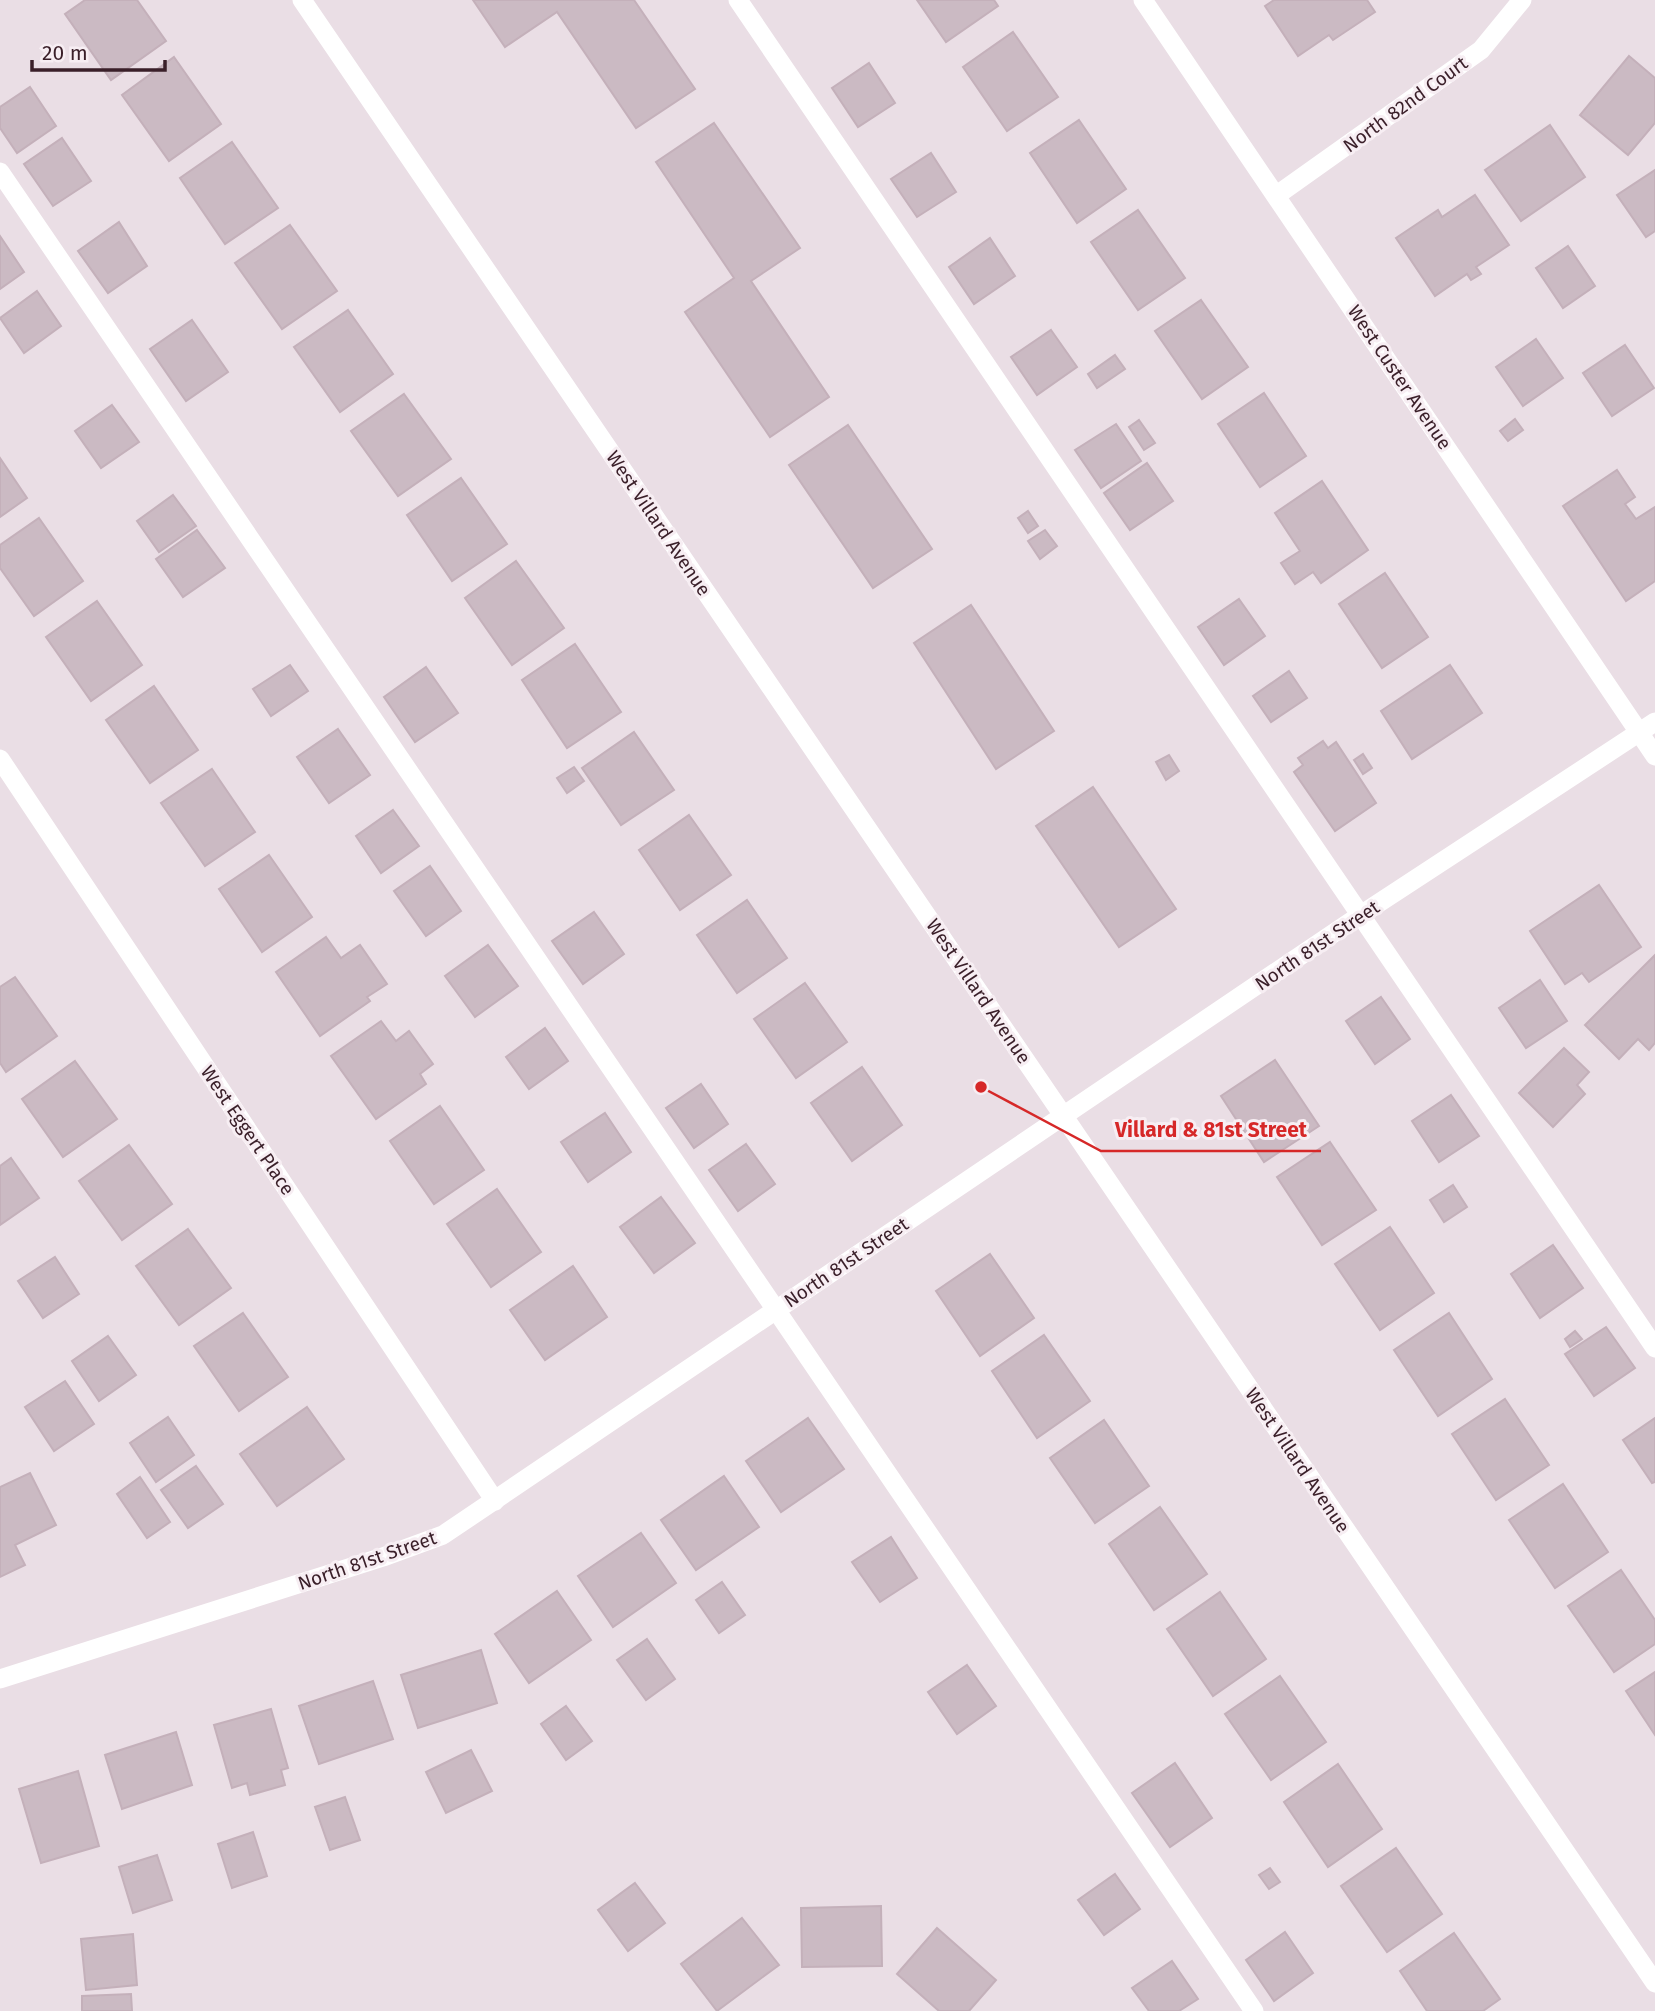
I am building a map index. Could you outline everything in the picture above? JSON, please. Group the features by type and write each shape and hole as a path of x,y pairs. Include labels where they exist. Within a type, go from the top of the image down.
{"street":[{"name":"West Villard Avenue","path":"302,0 1655,1983"},
{"path":"738,0 1655,1348"},
{"name":"West Custer Avenue","path":"1143,0 1647,728 1655,756"},
{"name":"North 82nd Court","path":"1277,195 1480,50 1522,0"},
{"path":"0,172 1254,2011"},
{"name":"North 81st Street","path":"0,1679 411,1548 443,1535 1362,914 1647,728"},
{"name":"West Eggert Place","path":"0,759 495,1501"}],"building":[{"path":"85,0 137,0 166,41 111,80 65,14"},
{"path":"473,0 634,0 695,89 636,128 557,12 505,47"},
{"path":"917,0 994,0 998,6 946,42"},
{"path":"1274,0 1367,0 1375,12 1333,40 1329,35 1298,56 1265,6"},
{"path":"1013,32 1058,97 1007,131 963,67"},
{"path":"1629,56 1655,78 1655,123 1628,155 1580,115"},
{"path":"174,57 221,124 169,161 122,95"},
{"path":"869,63 895,103 858,127 832,88"},
{"path":"30,87 56,126 17,153 0,128 0,107"},
{"path":"1079,120 1126,189 1077,223 1030,153"},
{"path":"714,123 800,248 751,281 829,397 770,437 685,312 734,278 656,162"},
{"path":"1550,125 1585,177 1521,221 1485,170"},
{"path":"62,138 91,181 53,206 24,164"},
{"path":"232,142 278,208 225,244 180,178"},
{"path":"931,153 956,192 917,217 891,179"},
{"path":"1655,170 1655,231 1646,237 1617,195"},
{"path":"1475,195 1509,245 1476,267 1481,274 1471,280 1467,274 1435,296 1396,238 1438,210 1442,217"},
{"path":"1138,210 1185,278 1138,310 1091,242"},
{"path":"119,222 147,266 108,293 78,251"},
{"path":"290,225 337,291 282,329 235,263"},
{"path":"0,236 24,272 0,289"},
{"path":"990,238 1015,276 974,304 949,267"},
{"path":"1568,246 1595,286 1563,308 1536,268"},
{"path":"37,291 61,326 24,353 0,318"},
{"path":"1201,300 1248,367 1202,399 1155,331"},
{"path":"348,310 393,374 340,412 294,347"},
{"path":"192,320 228,372 186,401 150,349"},
{"path":"1051,330 1077,367 1037,395 1011,357"},
{"path":"1536,339 1563,378 1523,406 1496,367"},
{"path":"1625,345 1654,388 1612,416 1583,373"},
{"path":"1115,355 1125,369 1097,388 1088,374"},
{"path":"1264,393 1306,456 1260,487 1218,424"},
{"path":"404,394 451,459 398,496 351,431"},
{"path":"112,405 139,442 101,468 75,431"},
{"path":"1515,419 1523,430 1508,441 1500,431"},
{"path":"1139,420 1155,443 1144,450 1129,427"},
{"path":"1116,424 1141,461 1101,488 1075,450"},
{"path":"848,425 932,549 873,588 789,465"},
{"path":"0,458 27,498 0,517"},
{"path":"1147,463 1173,501 1130,530 1104,493"},
{"path":"1617,470 1635,497 1625,504 1636,519 1655,507 1655,581 1626,601 1563,506"},
{"path":"461,478 507,544 452,581 407,515"},
{"path":"1322,481 1368,550 1321,583 1313,572 1295,584 1281,563 1300,551 1275,513"},
{"path":"173,495 196,526 159,552 137,521"},
{"path":"1028,511 1038,526 1028,533 1018,518"},
{"path":"39,518 83,581 34,616 0,568 0,545"},
{"path":"197,530 225,568 183,597 156,559"},
{"path":"1045,530 1057,546 1040,559 1028,541"},
{"path":"516,561 564,628 512,665 465,598"},
{"path":"1385,573 1428,637 1382,668 1339,604"},
{"path":"1239,599 1265,636 1224,665 1198,627"},
{"path":"97,601 142,665 91,701 46,637"},
{"path":"971,605 1054,731 996,769 914,643"},
{"path":"575,644 621,712 567,748 522,680"},
{"path":"290,665 308,691 271,716 253,689"},
{"path":"1450,665 1482,713 1412,759 1381,711"},
{"path":"426,667 458,713 415,742 384,697"},
{"path":"1289,671 1307,698 1271,722 1253,696"},
{"path":"154,686 198,750 150,783 106,720"},
{"path":"338,729 370,775 329,803 297,757"},
{"path":"634,732 674,790 621,825 582,768"},
{"path":"1323,741 1328,748 1336,742 1376,803 1335,831 1294,772 1303,765 1298,758"},
{"path":"1363,754 1372,768 1363,774 1354,760"},
{"path":"1169,755 1179,771 1166,780 1156,762"},
{"path":"574,767 584,781 567,793 557,778"},
{"path":"212,769 255,832 205,866 161,803"},
{"path":"1093,787 1176,909 1119,947 1036,826"},
{"path":"393,810 419,846 381,873 356,836"},
{"path":"689,815 731,875 680,910 639,850"},
{"path":"269,855 312,917 262,952 219,889"},
{"path":"430,866 461,911 426,936 394,891"},
{"path":"1599,885 1641,947 1589,982 1582,973 1565,984 1530,931"},
{"path":"747,900 787,958 737,993 697,935"},
{"path":"594,912 624,954 583,984 552,941"},
{"path":"326,937 341,958 360,945 387,984 367,997 370,1001 320,1036 276,972"},
{"path":"488,945 518,986 475,1017 445,976"},
{"path":"1655,955 1655,1043 1649,1050 1638,1039 1619,1059 1585,1025"},
{"path":"15,977 57,1036 6,1072 0,1063 0,987"},
{"path":"1540,980 1567,1021 1526,1048 1499,1008"},
{"path":"805,983 847,1042 796,1078 754,1019"},
{"path":"1381,997 1410,1039 1375,1064 1346,1021"},
{"path":"381,1021 396,1041 409,1031 433,1064 420,1074 426,1084 376,1119 331,1056"},
{"path":"545,1028 568,1061 529,1089 506,1057"},
{"path":"1564,1048 1589,1072 1577,1085 1585,1094 1553,1127 1519,1093"},
{"path":"1275,1060 1319,1126 1264,1162 1221,1096"},
{"path":"75,1061 117,1119 63,1157 22,1099"},
{"path":"862,1067 902,1125 852,1161 811,1103"},
{"path":"701,1084 728,1124 694,1148 666,1108"},
{"path":"1451,1095 1479,1136 1439,1162 1412,1121"},
{"path":"440,1106 484,1170 434,1204 390,1141"},
{"path":"605,1113 631,1152 588,1182 561,1142"},
{"path":"1330,1142 1376,1210 1322,1245 1277,1177"},
{"path":"746,1144 775,1184 738,1211 709,1170"},
{"path":"129,1145 172,1204 122,1240 79,1181"},
{"path":"11,1158 39,1198 0,1225 0,1166"},
{"path":"1453,1185 1467,1207 1444,1222 1430,1200"},
{"path":"497,1189 541,1252 491,1287 447,1224"},
{"path":"661,1197 695,1243 654,1273 620,1227"},
{"path":"1390,1227 1434,1293 1380,1330 1335,1264"},
{"path":"188,1229 231,1288 179,1325 136,1266"},
{"path":"1553,1245 1583,1288 1540,1318 1511,1274"},
{"path":"990,1254 1034,1318 980,1356 936,1291"},
{"path":"55,1257 79,1294 43,1318 18,1281"},
{"path":"573,1266 607,1317 545,1360 510,1310"},
{"path":"243,1313 288,1377 239,1411 194,1346"},
{"path":"1449,1313 1492,1379 1438,1416 1394,1350"},
{"path":"1606,1327 1635,1368 1594,1396 1565,1354"},
{"path":"1575,1331 1582,1339 1570,1347 1565,1339"},
{"path":"1044,1335 1090,1401 1037,1438 992,1371"},
{"path":"108,1336 136,1375 99,1401 72,1361"},
{"path":"65,1381 94,1424 54,1451 25,1407"},
{"path":"1505,1399 1549,1465 1496,1500 1452,1434"},
{"path":"307,1407 344,1459 277,1506 240,1454"},
{"path":"168,1417 194,1455 156,1482 130,1443"},
{"path":"808,1418 844,1469 781,1512 746,1461"},
{"path":"1655,1418 1655,1482 1652,1483 1623,1440"},
{"path":"1104,1420 1149,1486 1095,1523 1050,1458"},
{"path":"196,1466 223,1504 188,1528 161,1490"},
{"path":"30,1473 56,1525 15,1545 25,1565 0,1577 0,1487"},
{"path":"724,1476 759,1527 696,1570 661,1520"},
{"path":"140,1477 170,1522 147,1538 117,1494"},
{"path":"1563,1484 1608,1552 1555,1588 1509,1520"},
{"path":"1160,1507 1207,1574 1154,1610 1109,1544"},
{"path":"641,1533 676,1583 613,1627 578,1576"},
{"path":"891,1537 917,1578 880,1602 852,1562"},
{"path":"1621,1570 1655,1620 1655,1644 1614,1672 1568,1606"},
{"path":"722,1582 745,1615 719,1633 696,1600"},
{"path":"557,1591 591,1640 529,1683 495,1634"},
{"path":"1220,1592 1266,1659 1213,1696 1167,1629"},
{"path":"647,1639 675,1679 646,1700 617,1660"},
{"path":"481,1650 497,1703 418,1728 401,1675"},
{"path":"967,1665 996,1706 957,1734 928,1692"},
{"path":"1655,1672 1655,1735 1626,1691"},
{"path":"1280,1676 1326,1742 1271,1780 1225,1714"},
{"path":"373,1681 393,1739 319,1764 299,1706"},
{"path":"566,1706 592,1741 566,1760 541,1724"},
{"path":"271,1709 288,1768 281,1770 285,1785 250,1795 247,1783 232,1788 214,1725"},
{"path":"176,1732 192,1785 122,1809 105,1755"},
{"path":"471,1750 492,1791 446,1813 426,1772"},
{"path":"1175,1763 1212,1818 1170,1847 1132,1793"},
{"path":"1338,1764 1382,1829 1328,1867 1284,1802"},
{"path":"78,1771 99,1846 41,1863 19,1789"},
{"path":"345,1797 360,1840 330,1850 315,1807"},
{"path":"253,1832 267,1876 232,1888 218,1844"},
{"path":"1396,1848 1442,1914 1387,1952 1341,1886"},
{"path":"157,1855 172,1900 133,1913 119,1867"},
{"path":"1270,1868 1280,1882 1269,1889 1259,1875"},
{"path":"1115,1874 1140,1909 1104,1935 1078,1900"},
{"path":"635,1883 665,1923 628,1951 598,1910"},
{"path":"881,1906 882,1966 802,1967 801,1908"},
{"path":"742,1918 779,1965 717,2011 681,1964"},
{"path":"937,1928 996,1980 969,2011 939,2011 897,1974"},
{"path":"1285,1932 1313,1973 1274,2001 1246,1960"},
{"path":"1454,1933 1500,1999 1483,2011 1427,2011 1400,1971"},
{"path":"133,1934 137,1985 86,1990 81,1939"},
{"path":"1172,1961 1198,1999 1179,2011 1149,2011 1132,1988"},
{"path":"131,1994 132,2011 82,2011 82,1996"}],"place":[{"name":"Villard & 81st Street","path":"981,1087"}]}
